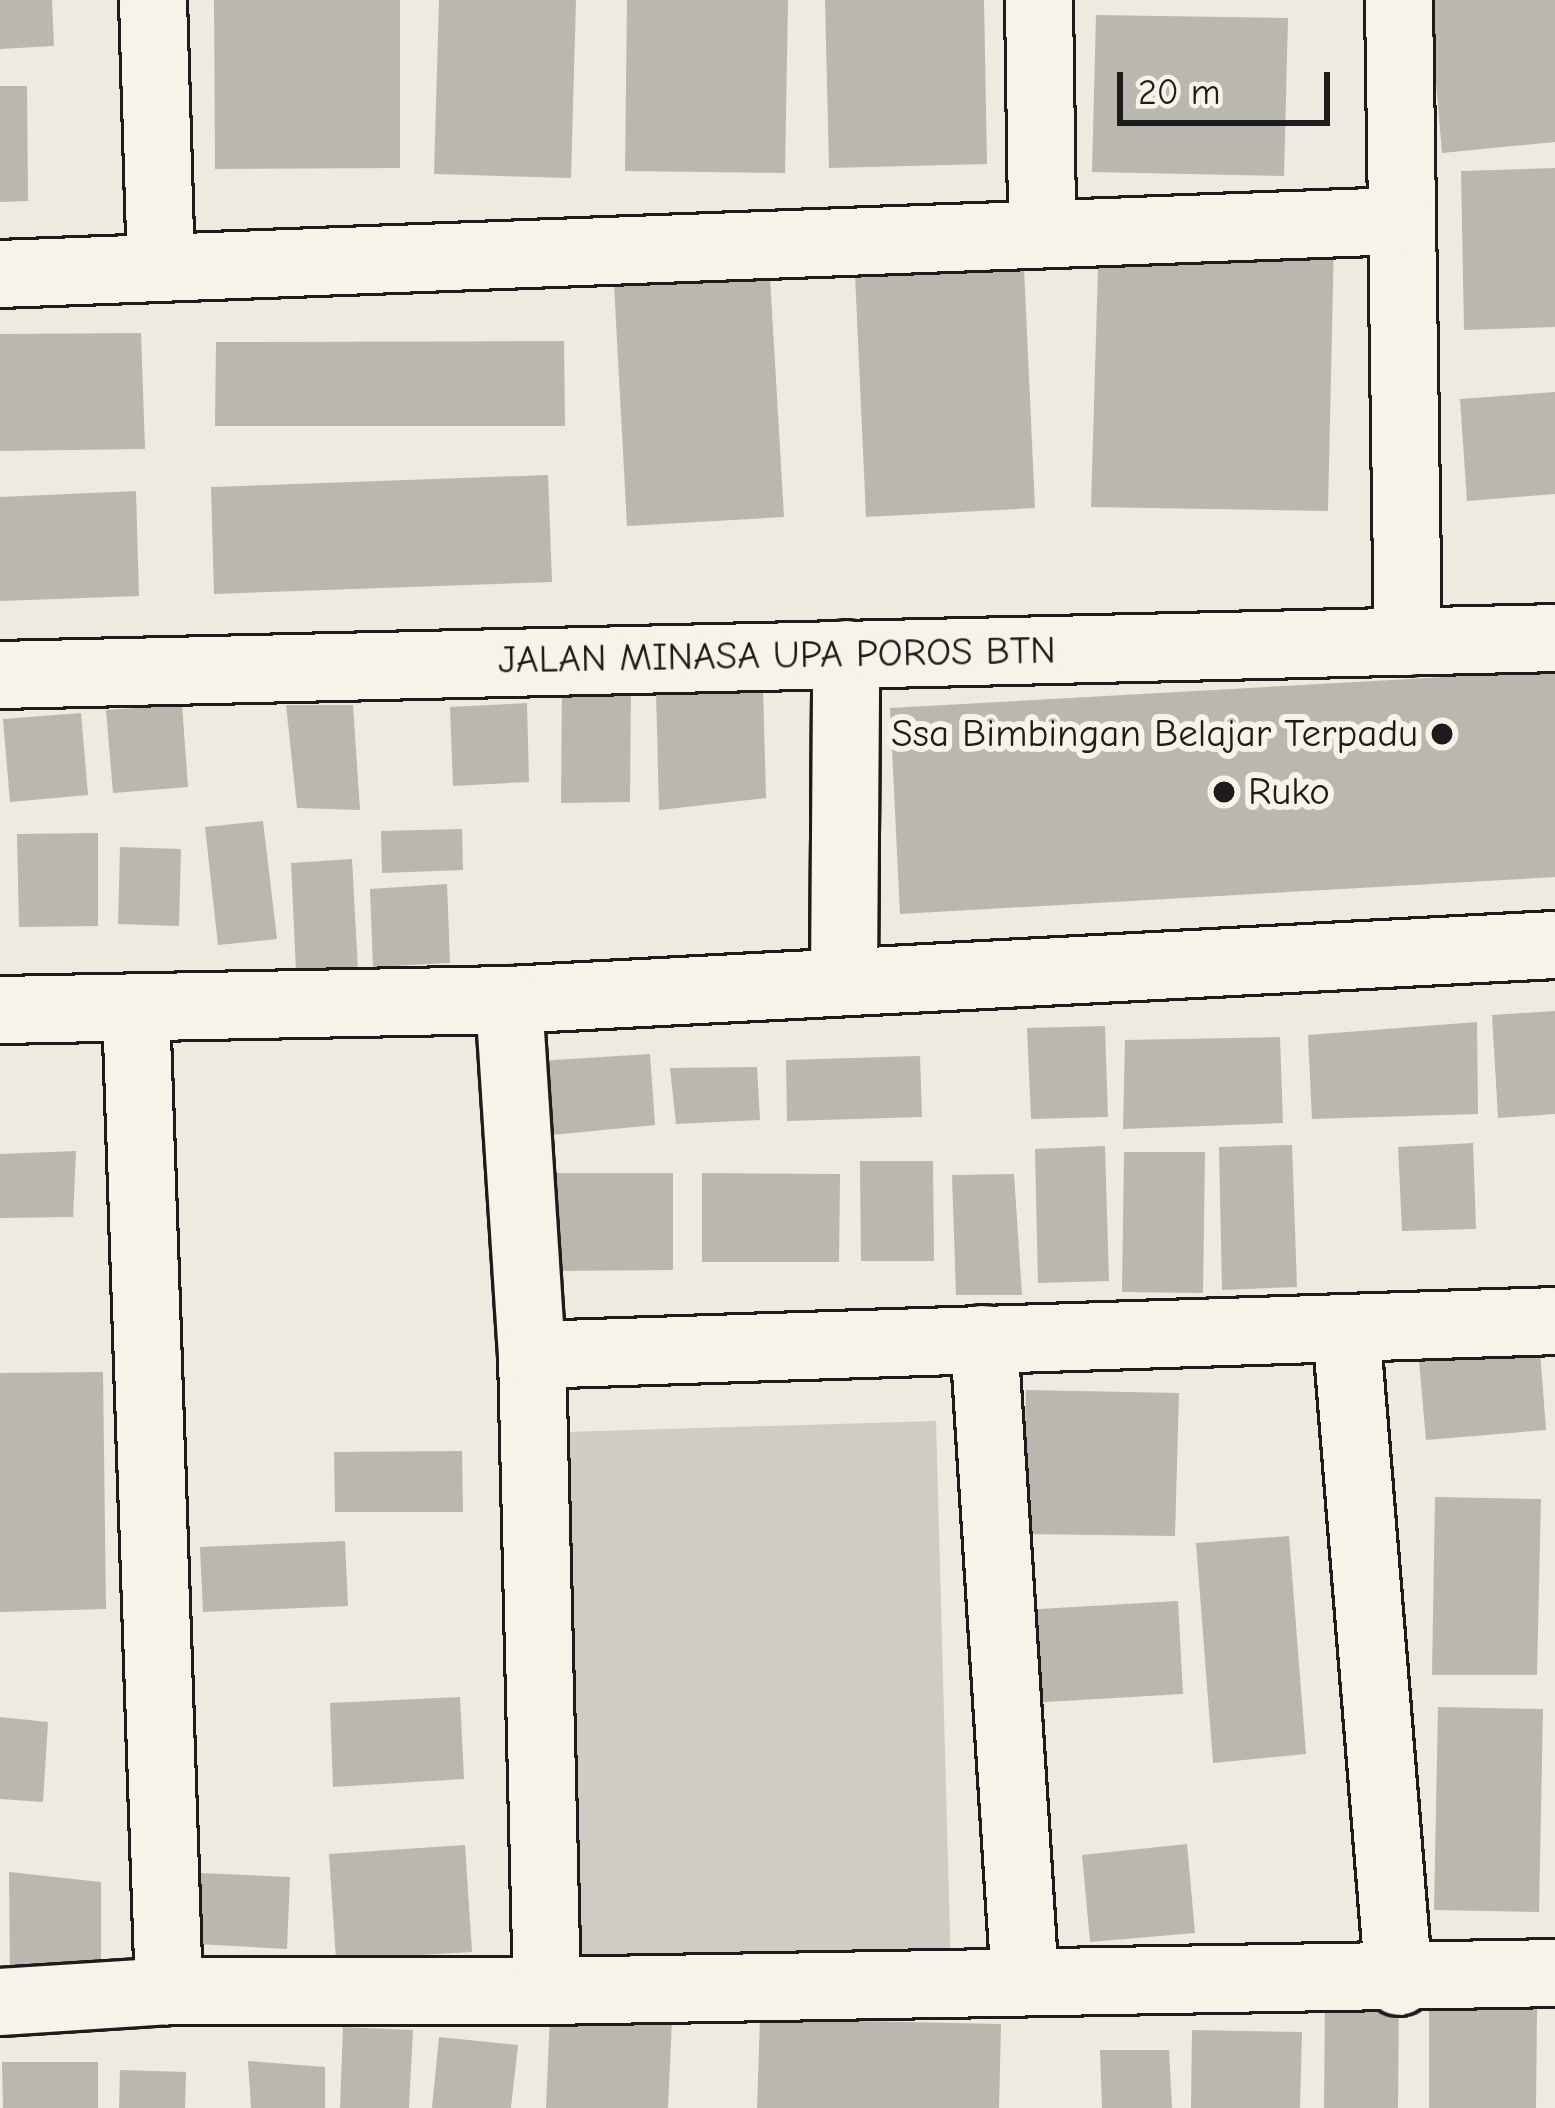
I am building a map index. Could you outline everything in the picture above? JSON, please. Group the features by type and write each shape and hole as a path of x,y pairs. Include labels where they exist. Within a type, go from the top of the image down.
{"street":[{"path":"153,0 161,265"},
{"path":"1039,0 1042,227"},
{"path":"1399,0 1398,221 1408,642"},
{"path":"0,274 1042,227 1398,221"},
{"name":"JALAN MINASA UPA POROS BTN","path":"0,675 1555,638"},
{"path":"844,980 846,654"},
{"path":"0,1010 509,1000 1555,945"},
{"path":"509,1000 532,1354 547,1990"},
{"path":"136,1007 169,1991"},
{"path":"532,1354 1555,1321"},
{"path":"1346,1328 1399,1982"},
{"path":"984,1340 1025,1982"},
{"path":"0,2002 169,1991 1399,1982 1555,1973"}],"shaded area":[{"path":"936,1421 951,1972 549,1985 533,1433"}],"building":[{"path":"0,0 52,0 54,46 0,49"},
{"path":"214,0 400,0 400,168 215,169"},
{"path":"439,0 576,0 571,178 434,174"},
{"path":"627,0 788,0 785,173 625,171"},
{"path":"825,0 984,0 987,164 829,168"},
{"path":"1429,0 1555,0 1555,142 1442,153"},
{"path":"1096,15 1288,18 1284,176 1092,172"},
{"path":"0,86 27,86 28,201 0,202"},
{"path":"1555,168 1555,327 1464,330 1461,171"},
{"path":"1099,234 1334,239 1328,511 1091,507"},
{"path":"1024,267 1035,508 866,517 855,275"},
{"path":"770,277 784,517 627,526 614,285"},
{"path":"141,333 145,449 0,451 0,334"},
{"path":"564,341 565,426 215,426 216,342"},
{"path":"1555,392 1555,494 1467,501 1460,399"},
{"path":"548,475 552,582 214,594 211,487"},
{"path":"136,491 139,596 0,601 0,497"},
{"name":"Ruko","path":"1555,671 1555,877 900,914 890,708"},
{"path":"562,682 631,682 630,802 561,803"},
{"path":"763,687 766,798 659,810 656,690"},
{"path":"527,703 529,782 453,786 450,707"},
{"path":"182,705 188,787 113,793 106,710"},
{"path":"286,705 353,705 360,810 297,808"},
{"path":"81,713 88,795 10,802 3,719"},
{"path":"263,821 277,939 218,945 205,827"},
{"path":"462,829 463,870 382,873 381,831"},
{"path":"98,833 98,926 19,927 17,834"},
{"path":"120,847 181,849 179,926 118,924"},
{"path":"352,859 358,970 296,973 291,863"},
{"path":"447,884 450,963 373,967 370,889"},
{"path":"1555,1011 1555,1114 1498,1118 1492,1015"},
{"path":"1477,1022 1478,1114 1312,1119 1308,1035"},
{"path":"1105,1026 1108,1117 1031,1119 1027,1028"},
{"path":"1280,1037 1283,1123 1123,1129 1125,1040"},
{"path":"650,1054 655,1125 541,1136 538,1061"},
{"path":"920,1056 922,1117 787,1121 786,1060"},
{"path":"757,1067 760,1120 676,1124 670,1068"},
{"path":"1473,1143 1476,1229 1402,1231 1398,1147"},
{"path":"1292,1145 1297,1287 1222,1290 1219,1147"},
{"path":"1105,1146 1109,1281 1038,1283 1035,1149"},
{"path":"76,1151 73,1217 0,1218 0,1154"},
{"path":"1124,1152 1205,1152 1203,1293 1122,1292"},
{"path":"860,1161 933,1161 934,1261 861,1261"},
{"path":"552,1173 673,1173 673,1270 552,1271"},
{"path":"702,1173 840,1174 839,1262 702,1262"},
{"path":"1014,1174 1022,1295 956,1295 952,1175"},
{"path":"1540,1351 1546,1430 1426,1440 1419,1361"},
{"path":"103,1372 106,1609 0,1612 0,1373"},
{"path":"1026,1390 1179,1393 1175,1536 1023,1534"},
{"path":"462,1451 463,1512 335,1512 334,1452"},
{"path":"1435,1497 1541,1499 1537,1675 1432,1675"},
{"path":"1289,1536 1306,1754 1213,1763 1196,1543"},
{"path":"345,1541 348,1606 203,1612 200,1547"},
{"path":"1178,1601 1183,1694 1028,1703 1022,1610"},
{"path":"460,1697 464,1779 333,1787 330,1703"},
{"path":"1438,1707 1543,1709 1539,1912 1434,1910"},
{"path":"0,1717 48,1722 43,1802 0,1799"},
{"path":"1187,1844 1195,1933 1090,1942 1082,1855"},
{"path":"465,1845 472,1952 336,1960 329,1854"},
{"path":"9,1872 101,1882 101,1984 10,1980"},
{"path":"201,1873 290,1877 287,1949 197,1944"},
{"path":"1325,2000 1399,2000 1398,2108 1324,2108"},
{"path":"1429,2009 1537,2009 1536,2108 1429,2108"},
{"path":"550,2016 672,2019 668,2108 546,2108"},
{"path":"760,2019 1001,2024 999,2108 757,2108"},
{"path":"343,2027 413,2030 409,2108 340,2108"},
{"path":"1192,2030 1302,2032 1300,2108 1191,2108"},
{"path":"439,2037 518,2045 511,2108 432,2108"},
{"path":"1100,2050 1169,2050 1172,2108 1102,2108"},
{"path":"248,2061 325,2067 325,2108 251,2108"},
{"path":"2,2062 98,2062 98,2108 3,2108"},
{"path":"120,2070 186,2072 185,2108 119,2108"}],"place":[{"name":"Ssa Bimbingan Belajar Terpadu","path":"1442,734"},
{"name":"Ruko","path":"1224,792"}]}
